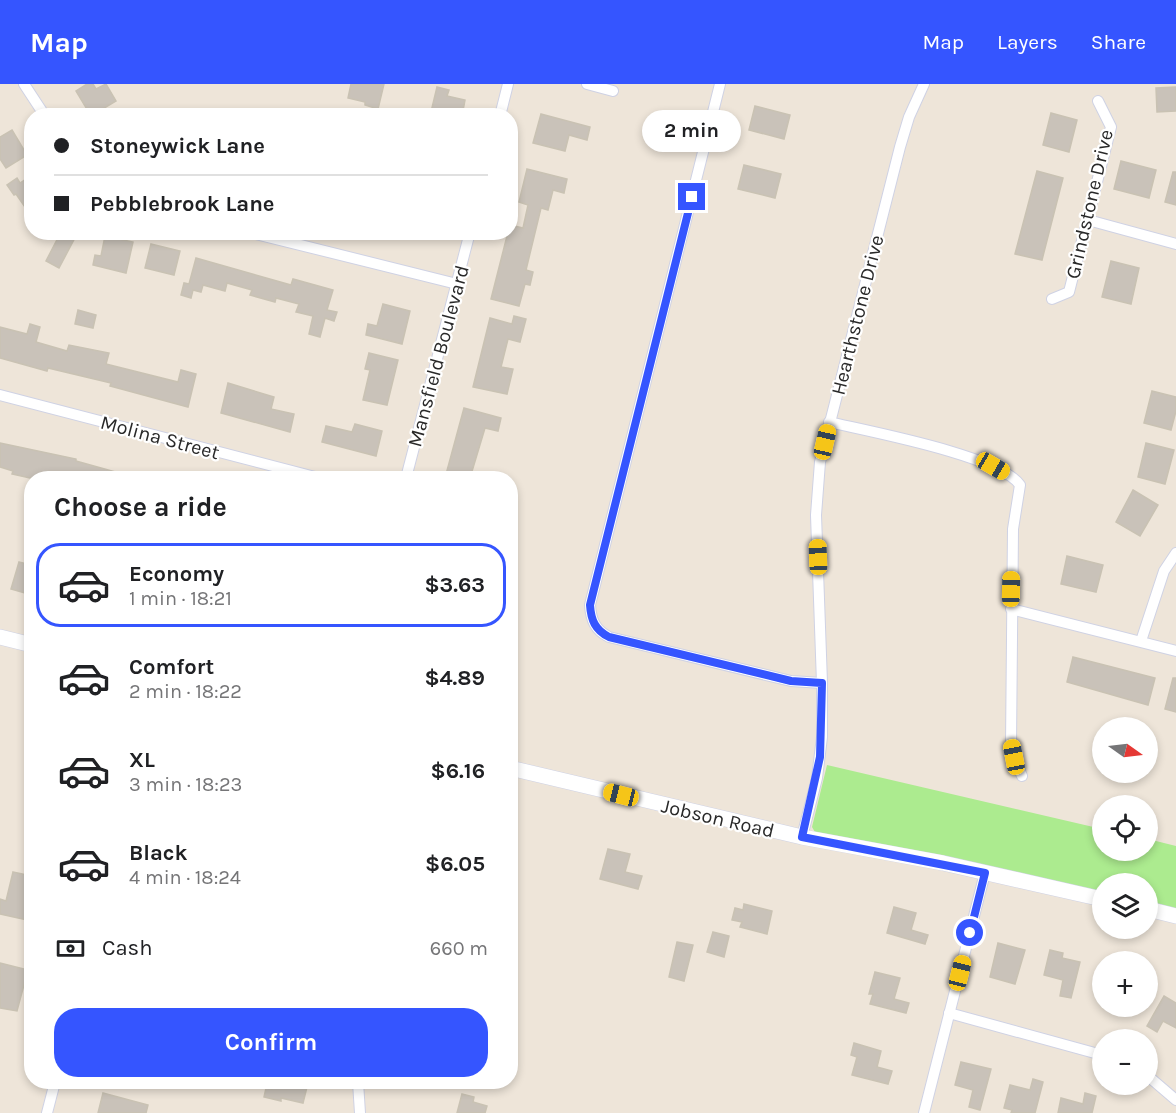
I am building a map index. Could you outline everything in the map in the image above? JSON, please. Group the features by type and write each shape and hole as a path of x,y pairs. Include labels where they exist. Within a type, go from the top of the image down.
{"street":[{"path":"24,84 40,108"},
{"path":"502,108 508,84"},
{"path":"587,84 613,91"},
{"path":"720,84 590,605 591,617 600,633 609,637 791,681 822,683"},
{"name":"Hearthstone Drive","path":"802,837 820,757 822,683 817,486 829,422 900,147 909,117 924,84"},
{"name":"Grindstone Drive","path":"1052,299 1069,292 1111,127 1098,100"},
{"path":"1088,220 1176,244"},
{"path":"280,240 457,284"},
{"name":"Mansfield Boulevard","path":"408,471 468,240"},
{"name":"Molina Street","path":"0,395 292,471"},
{"path":"829,422 973,458 1008,475 1020,485 1013,529 1011,745 1022,776"},
{"path":"1141,641 1164,572 1176,553"},
{"path":"1011,609 1176,651"},
{"path":"0,637 24,643"},
{"name":"Jobson Road","path":"518,770 802,837 1092,897"},
{"path":"924,1113 985,873"},
{"path":"1158,912 1176,916"},
{"path":"950,1013 1092,1052"},
{"path":"1158,1085 1176,1100"},
{"path":"47,1113 53,1089"},
{"path":"358,1089 360,1113"}],"green space":[{"path":"827,765 1092,827 1092,861 1158,861 1158,842 1176,846 1176,913 1158,909 1158,873 1092,873 1092,895 816,834 812,827"}],"building":[{"path":"87,84 93,84 96,89 106,84 116,101 104,108 86,108 76,91"},
{"path":"351,84 384,84 378,108 348,98"},
{"path":"437,87 449,90 447,96 465,100 464,108 432,108"},
{"path":"1176,87 1176,111 1157,112 1156,88"},
{"path":"755,106 790,115 784,139 749,130"},
{"path":"1051,113 1077,120 1069,152 1043,145"},
{"path":"541,114 590,127 587,140 569,135 565,151 533,143"},
{"path":"12,130 24,150 24,157 6,168 0,159 0,137"},
{"path":"1121,161 1156,170 1149,198 1114,189"},
{"path":"744,165 781,174 775,198 738,189"},
{"path":"527,169 567,179 564,193 553,190 548,210 541,208 526,270 533,272 530,285 525,284 519,306 491,299 506,240 518,240 518,227 523,228 528,205 519,202"},
{"path":"1037,171 1063,178 1042,260 1015,254"},
{"path":"1173,172 1176,172 1176,205 1165,202"},
{"path":"17,178 20,183 24,180 24,206 7,185"},
{"path":"57,240 74,240 59,268 46,261"},
{"path":"104,240 133,242 126,273 93,265 95,255 101,256"},
{"path":"151,244 180,251 174,275 145,268"},
{"path":"196,258 291,285 293,279 333,290 327,310 337,312 334,321 325,318 320,337 309,334 313,316 296,312 299,304 276,298 275,302 250,295 252,290 227,283 225,291 203,285 201,292 193,290 191,298 181,295 184,283 189,284"},
{"path":"1111,261 1139,268 1131,304 1102,297"},
{"path":"383,304 410,311 402,344 366,335 368,324 377,326"},
{"path":"78,310 96,315 93,328 75,324"},
{"path":"514,316 526,319 520,342 508,339 501,367 513,369 507,394 473,387 490,318 512,324"},
{"path":"30,324 40,327 36,342 67,351 69,345 109,353 106,364 178,382 181,370 196,374 188,407 110,386 111,383 48,368 47,371 0,358 0,327 27,334"},
{"path":"369,353 398,360 387,405 363,400 370,370 365,369"},
{"path":"228,383 274,397 271,409 294,414 290,432 221,413"},
{"path":"1152,391 1176,397 1176,411 1171,430 1144,423"},
{"path":"464,408 501,418 498,431 485,428 472,471 447,471"},
{"path":"355,424 382,431 376,456 322,442 326,426 352,432"},
{"path":"0,443 76,459 76,461 112,471 24,471 24,477 12,474 13,471 0,467"},
{"path":"1146,443 1174,450 1165,484 1138,477"},
{"path":"1133,490 1158,505 1140,536 1116,522"},
{"path":"1067,556 1103,565 1096,592 1061,584"},
{"path":"19,562 24,563 24,593 11,589"},
{"path":"1073,657 1155,678 1148,705 1067,682"},
{"path":"1173,678 1176,678 1176,712 1165,709"},
{"path":"608,849 630,854 625,872 642,876 638,889 600,879"},
{"path":"13,872 24,874 24,919 0,914 0,899 6,901"},
{"path":"744,904 772,911 767,934 740,927 742,922 732,920 735,908 743,910"},
{"path":"894,907 916,913 911,930 928,935 925,944 887,933"},
{"path":"713,932 729,936 724,957 707,952"},
{"path":"677,942 693,945 684,981 669,977"},
{"path":"998,943 1025,950 1015,984 990,977"},
{"path":"1050,950 1063,953 1062,958 1080,962 1071,998 1060,996 1063,980 1044,975"},
{"path":"0,963 24,969 24,985 17,1011 0,1008"},
{"path":"875,972 900,978 894,999 909,1003 906,1013 870,1004 873,994 869,994"},
{"path":"1164,996 1176,1003 1176,1028 1163,1021 1158,1030 1147,1026 1152,1017 1158,1017 1158,1007"},
{"path":"854,1043 881,1051 877,1067 892,1071 888,1084 852,1075 857,1057 851,1055"},
{"path":"961,1062 991,1069 980,1110 969,1107 973,1090 955,1085"},
{"path":"1033,1079 1043,1082 1035,1113 1011,1113 1012,1110 1004,1108 1010,1085 1030,1090"},
{"path":"266,1089 306,1089 303,1103 264,1097"},
{"path":"103,1093 148,1105 146,1113 98,1113"},
{"path":"1085,1093 1096,1096 1092,1113 1058,1113 1061,1098 1083,1104"},
{"path":"462,1094 474,1097 473,1102 487,1106 485,1113 457,1113"}],"route":[{"path":"692,197 590,605 591,617 600,633 609,637 791,681 822,683 820,757 802,837 985,873 970,933"}]}
